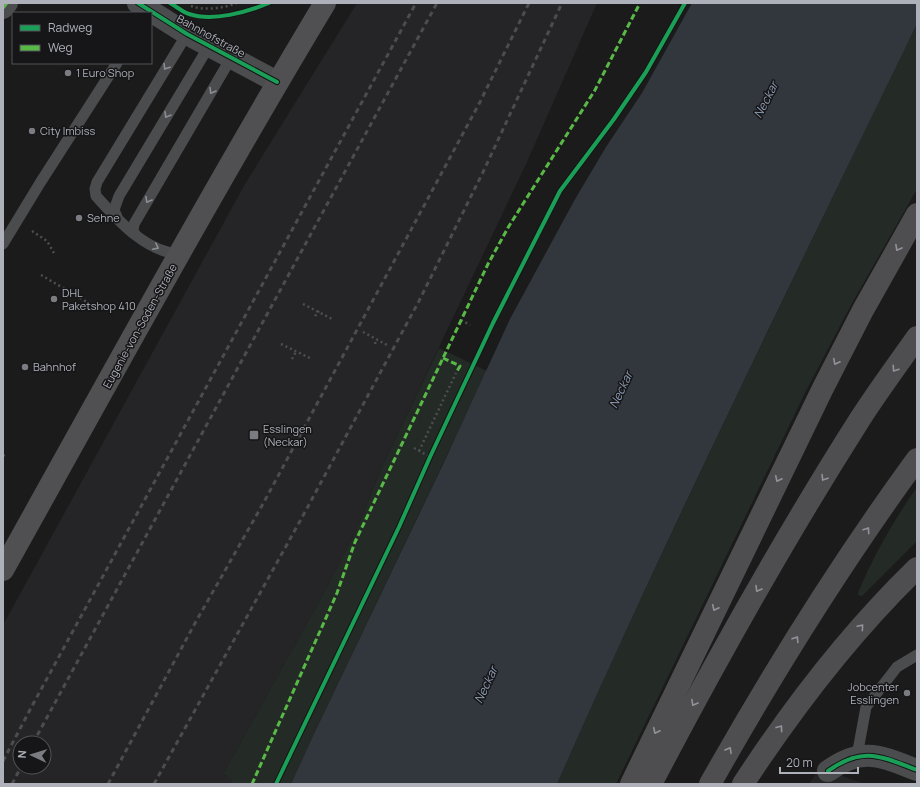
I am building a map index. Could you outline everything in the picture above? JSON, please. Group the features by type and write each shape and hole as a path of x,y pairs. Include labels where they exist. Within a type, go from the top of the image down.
{"highway":[{"path":"630,784 822,388 863,310 917,214"},
{"path":"651,784 733,632 797,521 861,418 917,336"},
{"path":"710,784 740,730 831,583 880,510 917,459"},
{"path":"743,784 777,733 823,671 881,604 917,568"}],"main road":[{"name":"Eugenie-von-Soden-Straße","path":"3,570 221,180 277,82 325,3"}],"street":[{"path":"3,8 7,3"},
{"name":"Bahnhofstraße","path":"152,13 187,34 277,82"},
{"path":"828,771 846,759 867,755 885,758 917,770"}],"lane":[{"path":"180,254 161,250 135,234 96,196 95,186 187,34"},
{"path":"117,217 114,210 119,196 209,46"},
{"path":"135,234 133,231 134,224 232,58"},
{"path":"3,244 115,64"},
{"path":"856,756 866,707 897,667 917,655"}],"path":[{"path":"186,3 199,8 219,7 238,3"},
{"path":"276,784 493,323 560,191 614,119 646,72 685,3"},
{"path":"47,241 54,253"},
{"path":"41,275 87,302"},
{"path":"64,293 66,289"},
{"path":"304,304 334,320"},
{"path":"315,316 318,311"},
{"path":"461,320 470,325"},
{"path":"363,332 387,345"},
{"path":"375,344 376,340"},
{"path":"281,344 312,359"},
{"path":"292,359 296,352"},
{"path":"419,451 456,373"},
{"path":"414,448 430,457"}],"shaded area":[{"path":"357,3 597,3 527,162 381,469 356,531 322,596 223,774 233,779 231,784 3,784 3,625 245,184"},
{"path":"917,24 917,189 851,305 806,391 616,784 557,784 621,641 688,499"},
{"path":"439,348 487,371 291,784 231,784 232,779 223,774 322,596 356,531 381,469"},
{"path":"917,487 917,541 862,596 858,595 884,538"},
{"path":"819,769 828,771 865,784 809,784"}],"water":[{"name":"Neckar","path":"692,3 917,3 917,24 685,504 557,784 291,784 445,460 510,319 574,201 606,147 642,93"}],"railway":[{"path":"3,761 416,3"},
{"path":"37,735 437,3"},
{"path":"108,784 194,625 264,502 480,102 529,3"},
{"path":"154,784 305,512 419,301 484,170 562,3"},
{"path":"12,784 17,775"}],"marked path":[{"path":"3,8 7,3"},
{"path":"252,784 337,593 355,542 488,264 509,226 595,90 640,3"},
{"path":"443,358 460,366 456,373"}],"cycle path":[{"path":"138,3 187,34 277,82"},
{"path":"170,3 189,14 209,17 240,13 269,3"},
{"path":"276,784 399,527 493,323 560,191 614,119 646,72 685,3"},
{"path":"828,771 851,758 862,756 882,758 917,770"}],"place":[{"name":"1 Euro Shop","path":"68,73"},
{"name":"City Imbiss","path":"32,131"},
{"name":"Sehne","path":"79,218"},
{"name":"DHL Paketshop 410","path":"54,299"},
{"name":"Bahnhof","path":"25,367"},
{"name":"Esslingen (Neckar)","path":"254,435"},
{"name":"Jobcenter Esslingen","path":"907,693"}]}
